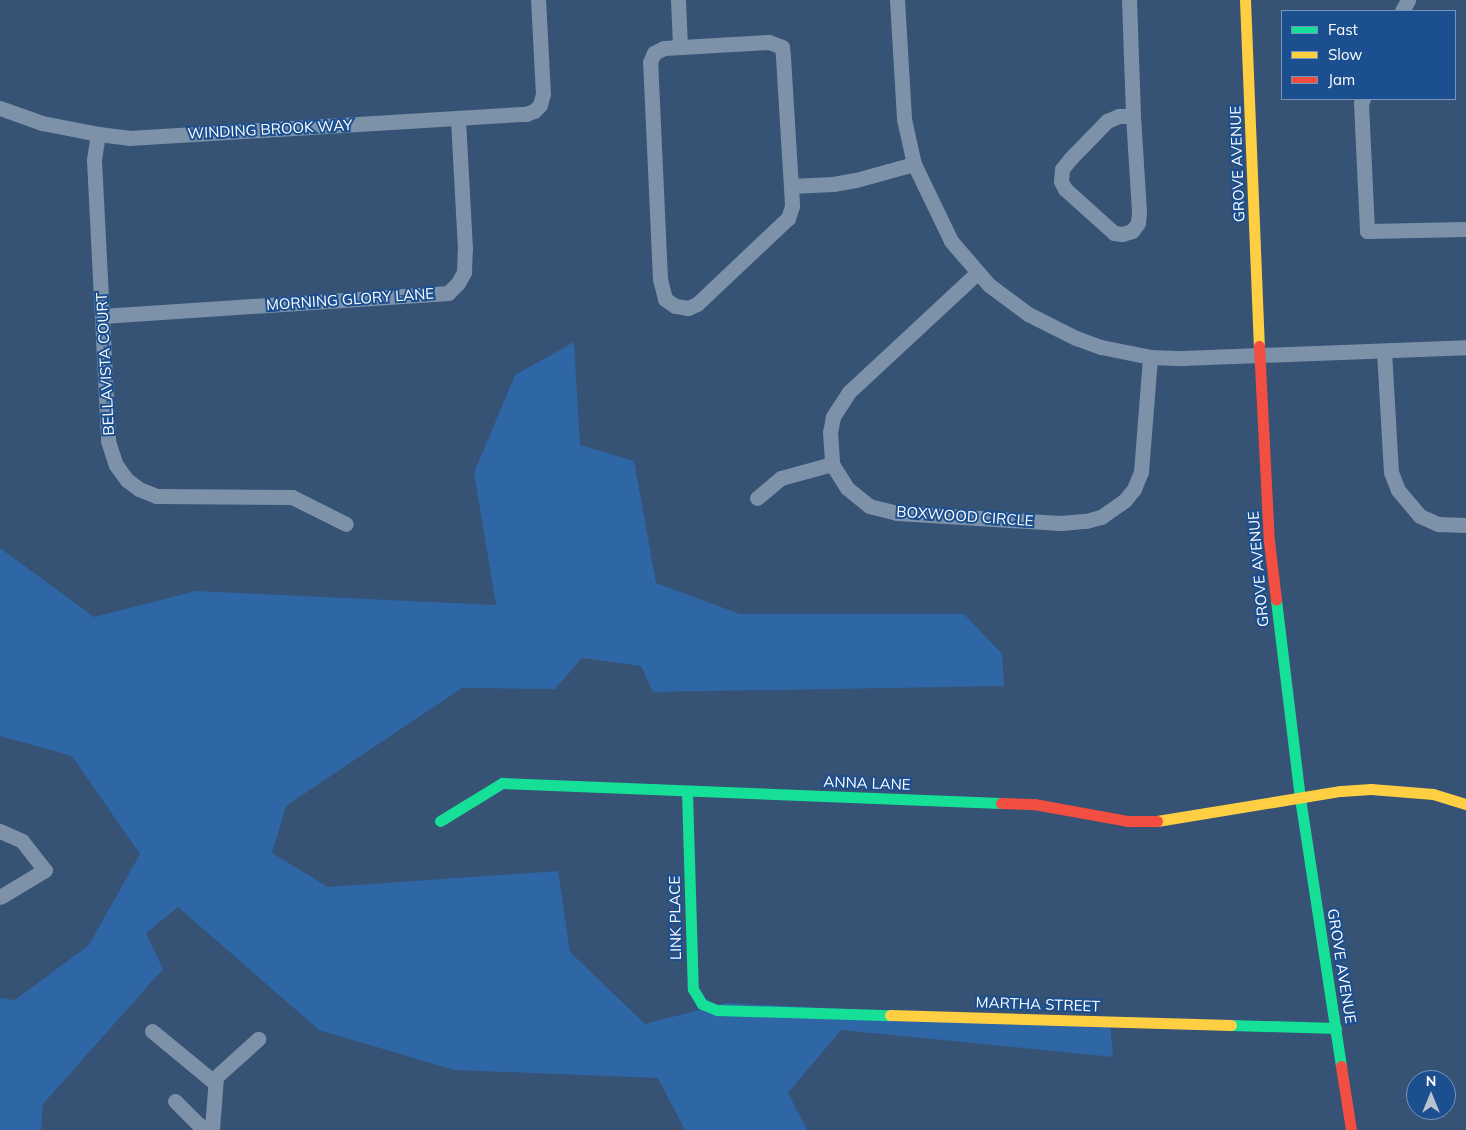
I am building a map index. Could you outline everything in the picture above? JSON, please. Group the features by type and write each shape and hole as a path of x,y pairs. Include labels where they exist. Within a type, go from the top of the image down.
{"street":[{"name":"WINDING BROOK WAY","path":"0,108 42,123 129,138 458,120 526,114 534,111 540,105 543,94 538,0"},
{"path":"678,0 680,46"},
{"path":"897,0 904,119 914,164 951,241 977,273 1009,301 1051,328 1101,347 1150,357 1466,347"},
{"path":"1129,0 1138,223 1132,231 1114,233 1065,189 1060,181 1062,168 1107,122 1119,116 1133,116"},
{"name":"GROVE AVENUE","path":"1246,0 1259,354 1269,541 1300,798 1351,1130"},
{"path":"769,42 782,48 791,186 792,206 788,218 697,304 688,308 675,306 665,299 660,279 649,70 654,53 664,48 680,46 769,42"},
{"path":"1362,100 1361,103 1367,231 1466,229"},
{"name":"MORNING GLORY LANE","path":"102,316 448,293 458,283 464,272 466,249 458,120"},
{"name":"BELLAVISTA COURT","path":"98,134 94,160 108,442 116,465 127,480 139,489 156,496 292,497 346,524"},
{"path":"791,186 856,180 914,164"},
{"name":"BOXWOOD CIRCLE","path":"977,273 849,392 834,417 830,432 832,464 838,476 857,498 869,506 897,513 1061,523 1086,521 1101,517 1126,500 1141,472 1150,357"},
{"path":"1384,351 1389,459 1391,472 1398,490 1420,516 1438,524 1466,524"},
{"path":"757,498 781,478 832,464"},
{"name":"ANNA LANE","path":"440,821 502,783 687,792 1034,804 1128,821 1163,821 1340,791 1371,789 1433,794 1466,804"},
{"name":"LINK PLACE","path":"687,792 693,988 702,1004 717,1010 738,1010"},
{"path":"0,831 14,835 22,841 45,870 0,897"},
{"name":"MARTHA STREET","path":"738,1010 1336,1028"},
{"path":"152,1031 215,1083"},
{"path":"175,1102 199,1125 212,1130 216,1077 258,1039"}],"shaded area":[{"path":"574,342 580,445 634,461 656,583 740,614 964,614 1002,654 1004,686 653,692 641,666 582,658 555,689 462,688 286,806 272,853 328,887 558,871 570,952 645,1024 726,1003 1110,1022 1113,1057 841,1030 788,1093 807,1130 685,1130 658,1078 454,1070 319,1030 178,907 146,933 163,969 43,1104 41,1130 0,1130 0,998 15,1000 89,945 140,854 72,756 0,736 0,548 94,617 196,591 496,605 474,473 515,375"}],"traffic: fast":[{"path":"1276,600 1300,798 1341,1066"},
{"path":"440,821 502,783 1001,803"},
{"path":"687,792 693,989 702,1004 717,1010 890,1015"},
{"path":"1231,1025 1336,1028"}],"traffic: slow":[{"path":"1245,0 1259,346"},
{"path":"1157,821 1341,791 1371,789 1433,794 1466,804"},
{"path":"890,1015 1231,1025"}],"traffic: jam":[{"path":"1259,346 1269,541 1276,600"},
{"path":"1001,803 1034,804 1128,821 1157,821"},
{"path":"1341,1066 1351,1130"}]}
